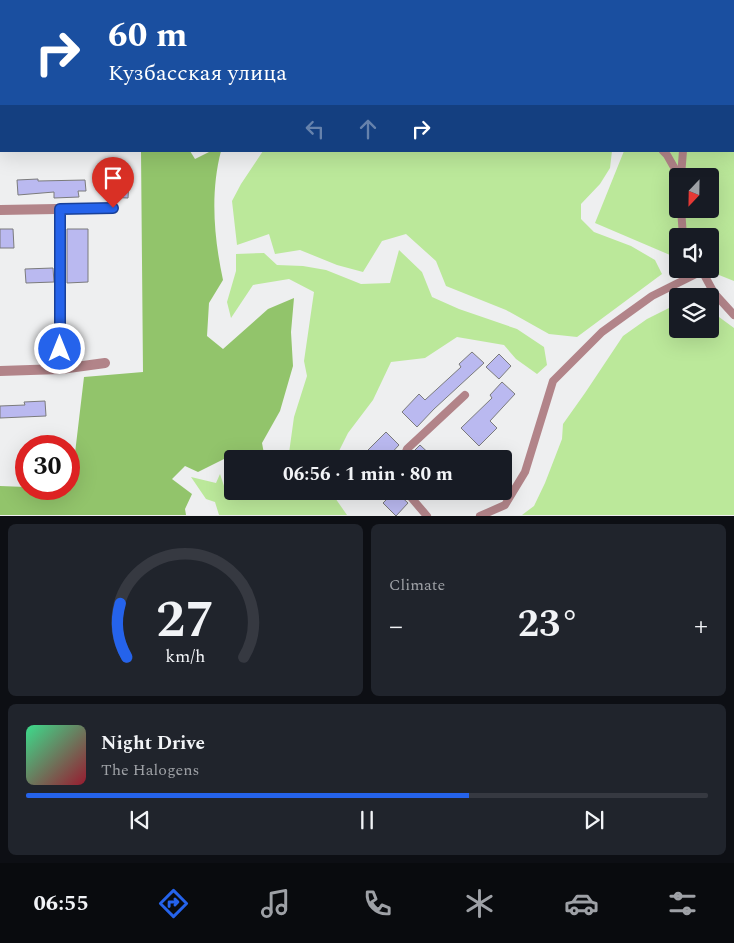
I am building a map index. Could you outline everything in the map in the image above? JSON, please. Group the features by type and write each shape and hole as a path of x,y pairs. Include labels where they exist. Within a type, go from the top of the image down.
{"street":[{"path":"0,210 113,208"},
{"path":"60,209 61,369"},
{"path":"0,371 61,369 105,362"}],"lane":[{"path":"664,152 675,168"},
{"path":"681,168 683,152"},
{"path":"480,516 505,505 525,472 553,381 602,332 652,296 686,278"},
{"path":"706,278 714,293 734,315"},
{"path":"407,450 465,395"},
{"path":"413,500 427,516"}],"green space":[{"path":"141,152 191,152 195,159 209,152 221,152 215,183 214,216 223,280 209,303 207,336 223,349 268,309 294,298 291,332 293,366 280,411 262,443 263,450 224,450 224,459 198,472 185,466 172,479 192,494 185,509 186,515 0,515 0,486 15,487 15,500 80,500 80,435 77,435 84,377 143,372"},
{"path":"262,152 612,152 610,168 600,184 581,204 581,219 594,232 631,246 655,260 662,274 577,337 549,334 506,310 446,286 436,261 406,234 382,241 363,272 337,265 300,250 275,254 269,234 237,245 232,201"},
{"path":"624,152 734,152 734,281 719,275 719,228 669,228 669,255 595,223"},
{"path":"399,250 422,272 432,297 459,309 517,329 544,347 547,365 537,374 516,359 504,345 457,337 425,358 391,362 373,400 348,433 340,450 289,450 294,417 307,376 304,361 314,292 289,279 253,285 231,318 227,302 236,271 236,254 264,253 277,265 303,266 326,270 361,284 390,283"},
{"path":"669,308 669,338 719,338 719,317 734,328 734,515 522,515 534,506 545,483 562,439 563,424 623,336 647,319"},
{"path":"220,474 224,486 224,500 336,500 347,515 219,515 215,502 206,499 191,477 216,483"}],"building":[{"path":"106,177 129,179 128,198 106,197"},
{"path":"38,179 38,181 85,180 86,191 78,191 79,197 54,198 54,192 18,195 17,180"},
{"path":"0,229 13,229 14,248 0,248"},
{"path":"67,229 88,229 88,282 67,283"},
{"path":"53,268 54,282 26,283 25,269"},
{"path":"472,352 484,363 417,427 402,412 419,394 425,400 461,367 459,364"},
{"path":"499,354 511,366 499,379 486,367"},
{"path":"502,382 515,394 490,421 497,428 479,446 461,428 492,398 490,395"},
{"path":"45,401 46,416 0,418 0,406 25,405 24,402"},
{"path":"386,432 399,445 394,450 368,450"},
{"path":"420,445 425,450 415,450"},
{"path":"386,500 405,500 408,503 396,516 383,503"}],"route":[{"path":"60,349 60,209 113,208"}]}
